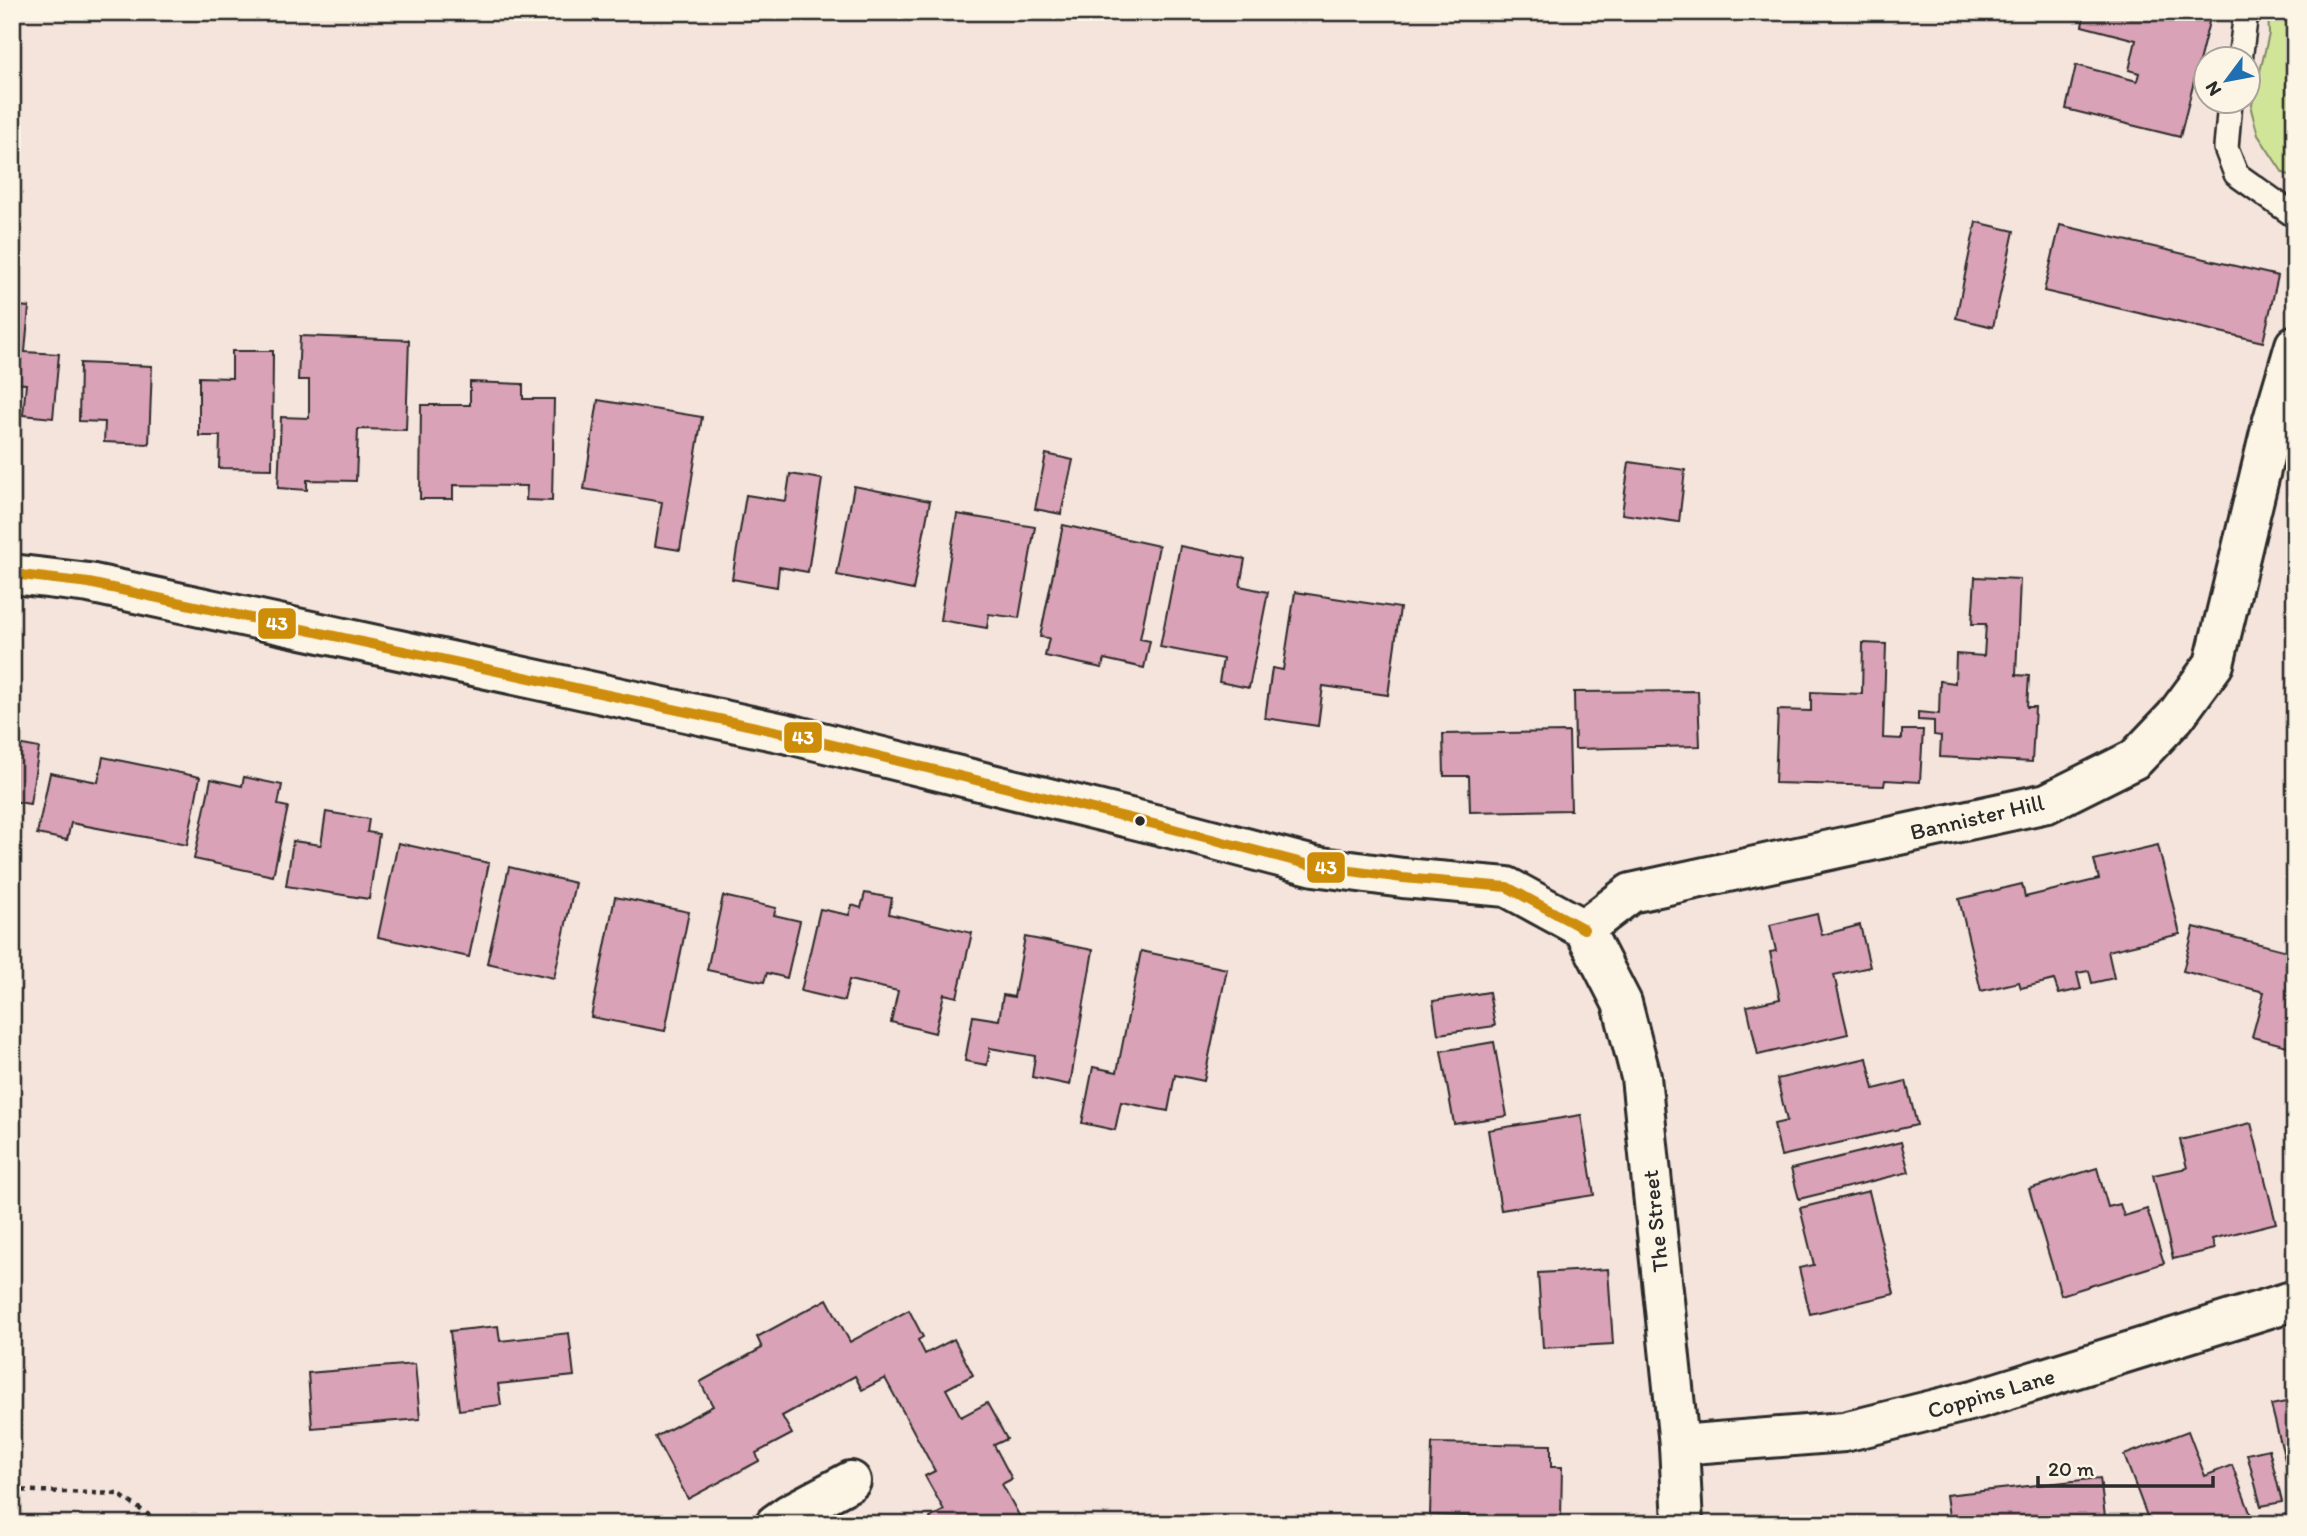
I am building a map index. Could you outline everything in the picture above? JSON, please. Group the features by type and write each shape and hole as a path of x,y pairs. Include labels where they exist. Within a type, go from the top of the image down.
{"street":[{"name":"Bannister Hill","path":"1584,929 1631,893 2047,803 2135,759 2175,718 2214,664 2273,420 2295,345"},
{"path":"12,574 89,583 793,735 1314,866 1403,878 1507,887 1584,929"},
{"name":"The Street","path":"1584,929 1622,1003 1641,1076 1679,1445 1683,1524"},
{"name":"Coppins Lane","path":"1679,1445 1844,1432 1977,1399 2295,1300"},
{"path":"787,1520 851,1481"}],"lane":[{"path":"2242,46 2246,12"},
{"path":"2229,116 2226,148 2236,174 2295,216"}],"path":[{"path":"12,1490 118,1494 162,1524"}],"green space":[{"path":"2268,12 2295,12 2295,177 2283,173 2258,135 2253,116 2262,116 2262,63 2269,34"}],"building":[{"path":"2085,12 2226,12 2224,17 2211,14 2203,46 2192,46 2192,89 2180,137 2066,109 2076,65 2137,81 2139,73 2129,70 2136,40 2082,26"},
{"path":"1976,222 2014,231 1993,327 1956,318"},
{"path":"2060,225 2278,276 2263,342 2044,291"},
{"path":"12,284 20,285 18,306 29,307 25,352 59,354 53,418 23,415 26,384 12,383"},
{"path":"300,336 409,340 406,430 358,429 356,481 307,480 307,490 278,488 281,417 309,418 309,380 298,380"},
{"path":"232,351 273,351 272,469 219,468 220,436 199,436 199,377 232,378"},
{"path":"80,363 152,366 149,444 104,442 105,422 79,421"},
{"path":"470,382 523,384 523,399 554,399 552,501 526,500 527,486 453,485 453,499 420,499 421,405 470,405"},
{"path":"598,400 702,417 680,550 655,546 662,502 584,489"},
{"path":"1046,454 1073,460 1061,514 1035,509"},
{"path":"1629,462 1685,470 1679,522 1622,514"},
{"path":"790,474 822,479 808,572 779,567 777,587 732,579 746,495 786,501"},
{"path":"854,486 930,501 913,590 837,575"},
{"path":"957,514 1035,527 1019,618 989,614 987,628 940,620"},
{"path":"1063,525 1159,546 1140,639 1150,641 1144,668 1104,659 1102,668 1045,656 1049,638 1040,637"},
{"path":"1180,546 1245,559 1240,586 1268,592 1249,688 1219,682 1223,659 1160,647"},
{"path":"1975,577 2020,579 2016,675 2029,676 2027,707 2035,707 2032,762 1940,757 1941,736 1934,735 1934,721 1918,720 1918,712 1939,714 1940,681 1955,683 1956,654 1984,656 1986,624 1972,624"},
{"path":"1295,592 1400,608 1388,695 1323,686 1318,726 1265,718 1272,668 1283,670"},
{"path":"1863,643 1886,644 1883,738 1902,739 1902,730 1923,730 1920,782 1885,780 1884,786 1775,783 1778,710 1811,711 1811,692 1862,694"},
{"path":"1698,691 1700,746 1575,749 1574,692"},
{"path":"1569,732 1571,810 1470,812 1469,776 1444,776 1443,734"},
{"path":"12,743 39,748 30,804 12,801"},
{"path":"103,757 200,777 187,845 71,823 67,840 37,834 50,773 98,782"},
{"path":"244,777 282,785 278,805 288,807 273,876 194,859 211,779 242,786"},
{"path":"326,812 369,819 367,832 379,834 369,899 286,886 293,841 321,845"},
{"path":"398,843 489,863 469,957 378,937"},
{"path":"2158,845 2180,934 2108,951 2114,978 2092,983 2089,971 2077,973 2081,989 2059,994 2054,980 2021,988 2019,982 1981,991 1959,899 2022,884 2025,897 2099,879 2094,860"},
{"path":"509,867 575,883 554,978 487,963"},
{"path":"865,893 892,898 889,914 972,933 957,997 944,994 935,1033 891,1022 898,991 849,980 844,1001 801,991 820,909 849,915 852,905 861,908"},
{"path":"723,896 776,908 774,915 800,921 787,978 767,973 764,982 707,970"},
{"path":"615,897 689,912 665,1031 591,1017"},
{"path":"1817,914 1822,935 1860,925 1870,967 1834,975 1848,1034 1758,1055 1747,1006 1780,999 1770,952 1776,951 1770,925"},
{"path":"2194,927 2295,953 2295,1048 2252,1037 2264,992 2183,971"},
{"path":"1025,937 1093,950 1070,1085 1032,1077 1035,1056 990,1048 987,1065 965,1061 973,1016 999,1020 1003,995 1014,997"},
{"path":"1141,951 1227,969 1204,1081 1175,1075 1168,1111 1121,1102 1115,1130 1082,1123 1093,1067 1117,1072"},
{"path":"1489,992 1495,1026 1438,1034 1433,1001"},
{"path":"1494,1042 1507,1116 1454,1124 1441,1051"},
{"path":"1867,1058 1874,1089 1906,1081 1917,1125 1781,1156 1774,1124 1787,1121 1777,1079"},
{"path":"1581,1115 1594,1195 1501,1210 1488,1130"},
{"path":"2251,1123 2276,1223 2212,1239 2215,1249 2173,1259 2153,1175 2187,1168 2180,1140"},
{"path":"1901,1142 1909,1172 1799,1199 1791,1169"},
{"path":"2097,1168 2108,1207 2120,1204 2124,1216 2147,1209 2164,1263 2061,1295 2029,1189"},
{"path":"1869,1191 1894,1294 1810,1314 1799,1268 1814,1265 1800,1208"},
{"path":"1608,1269 1613,1344 1543,1348 1538,1273"},
{"path":"827,1299 850,1342 909,1310 923,1337 918,1340 925,1354 954,1339 973,1375 946,1389 961,1417 987,1403 1007,1439 994,1445 1012,1479 1002,1484 1020,1517 1007,1524 934,1524 930,1518 944,1510 925,1476 935,1471 885,1378 862,1390 855,1376 782,1416 792,1434 756,1453 759,1461 688,1499 655,1437 713,1406 700,1382 762,1348 757,1337"},
{"path":"498,1326 500,1341 569,1333 574,1376 498,1384 501,1405 459,1410 450,1331"},
{"path":"415,1364 420,1419 312,1428 308,1373"},
{"path":"2295,1400 2295,1499 2271,1405"},
{"path":"2188,1431 2205,1476 2232,1465 2252,1518 2235,1524 2150,1524 2124,1455"},
{"path":"1432,1443 1551,1445 1551,1467 1562,1467 1561,1518 1430,1515"},
{"path":"2269,1449 2282,1502 2261,1506 2247,1454"},
{"path":"2100,1478 2106,1524 1950,1524 1946,1495"}],"transit line":[{"name":"43","path":"12,574 89,583 793,735 1314,866 1403,878 1507,887 1584,929"}]}
